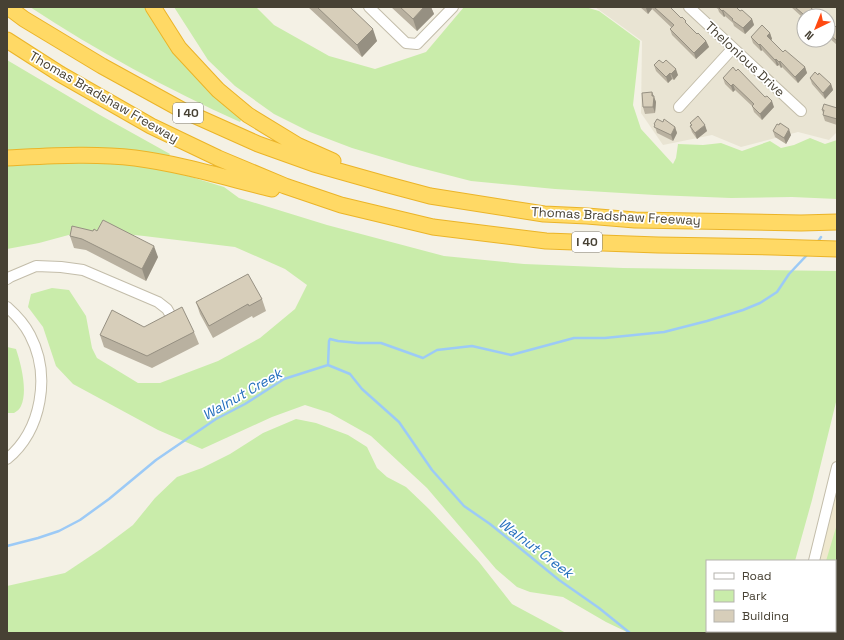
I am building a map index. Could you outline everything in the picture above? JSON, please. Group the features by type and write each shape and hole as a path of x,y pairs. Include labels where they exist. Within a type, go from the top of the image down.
{"highway":[{"name":"Thomas Bradshaw Freeway","path":"8,7 24,19 96,62 182,110 258,144 314,164 430,196 544,214 635,220 802,223 837,222"},
{"path":"153,7 179,48 218,90 248,115 297,145 385,184"},
{"name":"Thomas Bradshaw Freeway","path":"7,40 60,74 151,126 218,158 272,180 341,205 433,227 546,240 658,245 837,249"},
{"path":"7,158 93,155 135,158 180,166 341,205"}],"street":[{"path":"370,7 406,43 417,44 451,8"},
{"name":"Thelonious Drive","path":"689,7 801,111"},
{"path":"678,107 733,48"},
{"path":"7,279 36,266 83,270 158,302 167,309 171,316"},
{"path":"7,307 18,318 30,335 38,353 42,373 40,397 34,422 21,444 7,459"},
{"path":"814,560 836,471"}],"shaded area":[{"path":"595,7 837,7 837,132 829,140 798,132 741,147 712,135 663,145 641,113 642,41"},
{"path":"837,489 837,588 836,560 820,560"}],"green space":[{"path":"30,7 146,7 243,117 240,122 159,83 81,39"},
{"path":"174,7 256,7 274,25 329,56 375,69 426,52 464,7 585,7 599,11 640,41 633,105 641,129 673,164 676,158 678,144 703,145 721,143 742,151 770,141 781,148 794,145 810,138 825,144 837,140 837,199 792,197 731,198 555,189 471,181 409,165 352,148 310,132 274,114 235,86 208,60"},
{"path":"7,60 170,154 167,159 7,152"},
{"path":"121,161 165,169 224,187 239,198 327,225 444,256 524,264 623,268 837,271 837,398 812,500 795,560 706,560 706,632 775,633 629,633 606,622 563,597 530,592 517,587 496,569 427,488 371,436 330,413 305,405 272,417 202,449 158,430 73,384 56,366 43,327 28,307 31,294 52,288 69,290 86,316 92,348 97,358 138,383 160,383 218,361 260,338 295,309 307,285 285,269 235,247 144,236 105,232 76,233 39,243 7,249 7,165"},
{"path":"7,347 16,349 24,385 23,400 20,408 14,413 7,413"},
{"path":"296,419 316,423 348,435 367,447 377,468 387,477 406,487 429,509 479,562 512,604 566,633 7,633 7,586 65,573 133,525 155,498 177,477 202,468 230,454 263,433"},
{"path":"837,524 837,633 810,633 809,632 836,632 836,560 826,560"}],"building":[{"path":"317,7 350,7 373,29 357,45"},
{"path":"400,7 424,7 413,19"},
{"path":"654,7 670,7 706,41 694,53 670,29 674,25"},
{"path":"718,7 736,7 752,19 743,28"},
{"path":"795,7 811,8 796,8"},
{"path":"762,25 770,33 767,36 783,52 785,50 805,67 795,77 780,61 775,60 751,37"},
{"path":"836,27 837,28 837,41 836,40"},
{"path":"659,60 663,63 666,60 676,69 666,77 654,65"},
{"path":"733,67 736,71 738,69 765,97 767,96 772,101 760,114 752,106 754,104 733,84 731,86 723,78"},
{"path":"815,72 818,75 819,73 831,84 823,93 810,78"},
{"path":"652,92 652,96 654,96 653,107 643,107 642,93"},
{"path":"824,104 837,108 837,119 823,115 824,110 822,110"},
{"path":"698,116 705,125 695,133 690,126 692,125 690,123"},
{"path":"657,119 663,122 664,119 675,127 671,135 654,127"},
{"path":"780,123 789,129 784,138 773,131 777,124 779,125"},
{"path":"103,220 154,246 142,269 82,239 70,236 72,226 93,231 94,229 97,231"},
{"path":"248,274 262,299 249,306 248,304 209,326 196,302"},
{"path":"182,307 194,332 147,356 100,335 112,310 144,327"}],"waterway":[{"path":"817,243 821,237"},
{"path":"328,365 330,339 358,343 381,343 423,358 437,350 472,346 511,355 574,338 605,338 664,332 707,321 760,303 777,292 789,274 808,254"},
{"name":"Walnut Creek","path":"7,546 59,531 80,520 109,499 156,460 216,419 245,404 284,379 328,365 350,374 362,389 399,422 432,470 464,506 490,524 559,580 599,608 630,633"}]}
